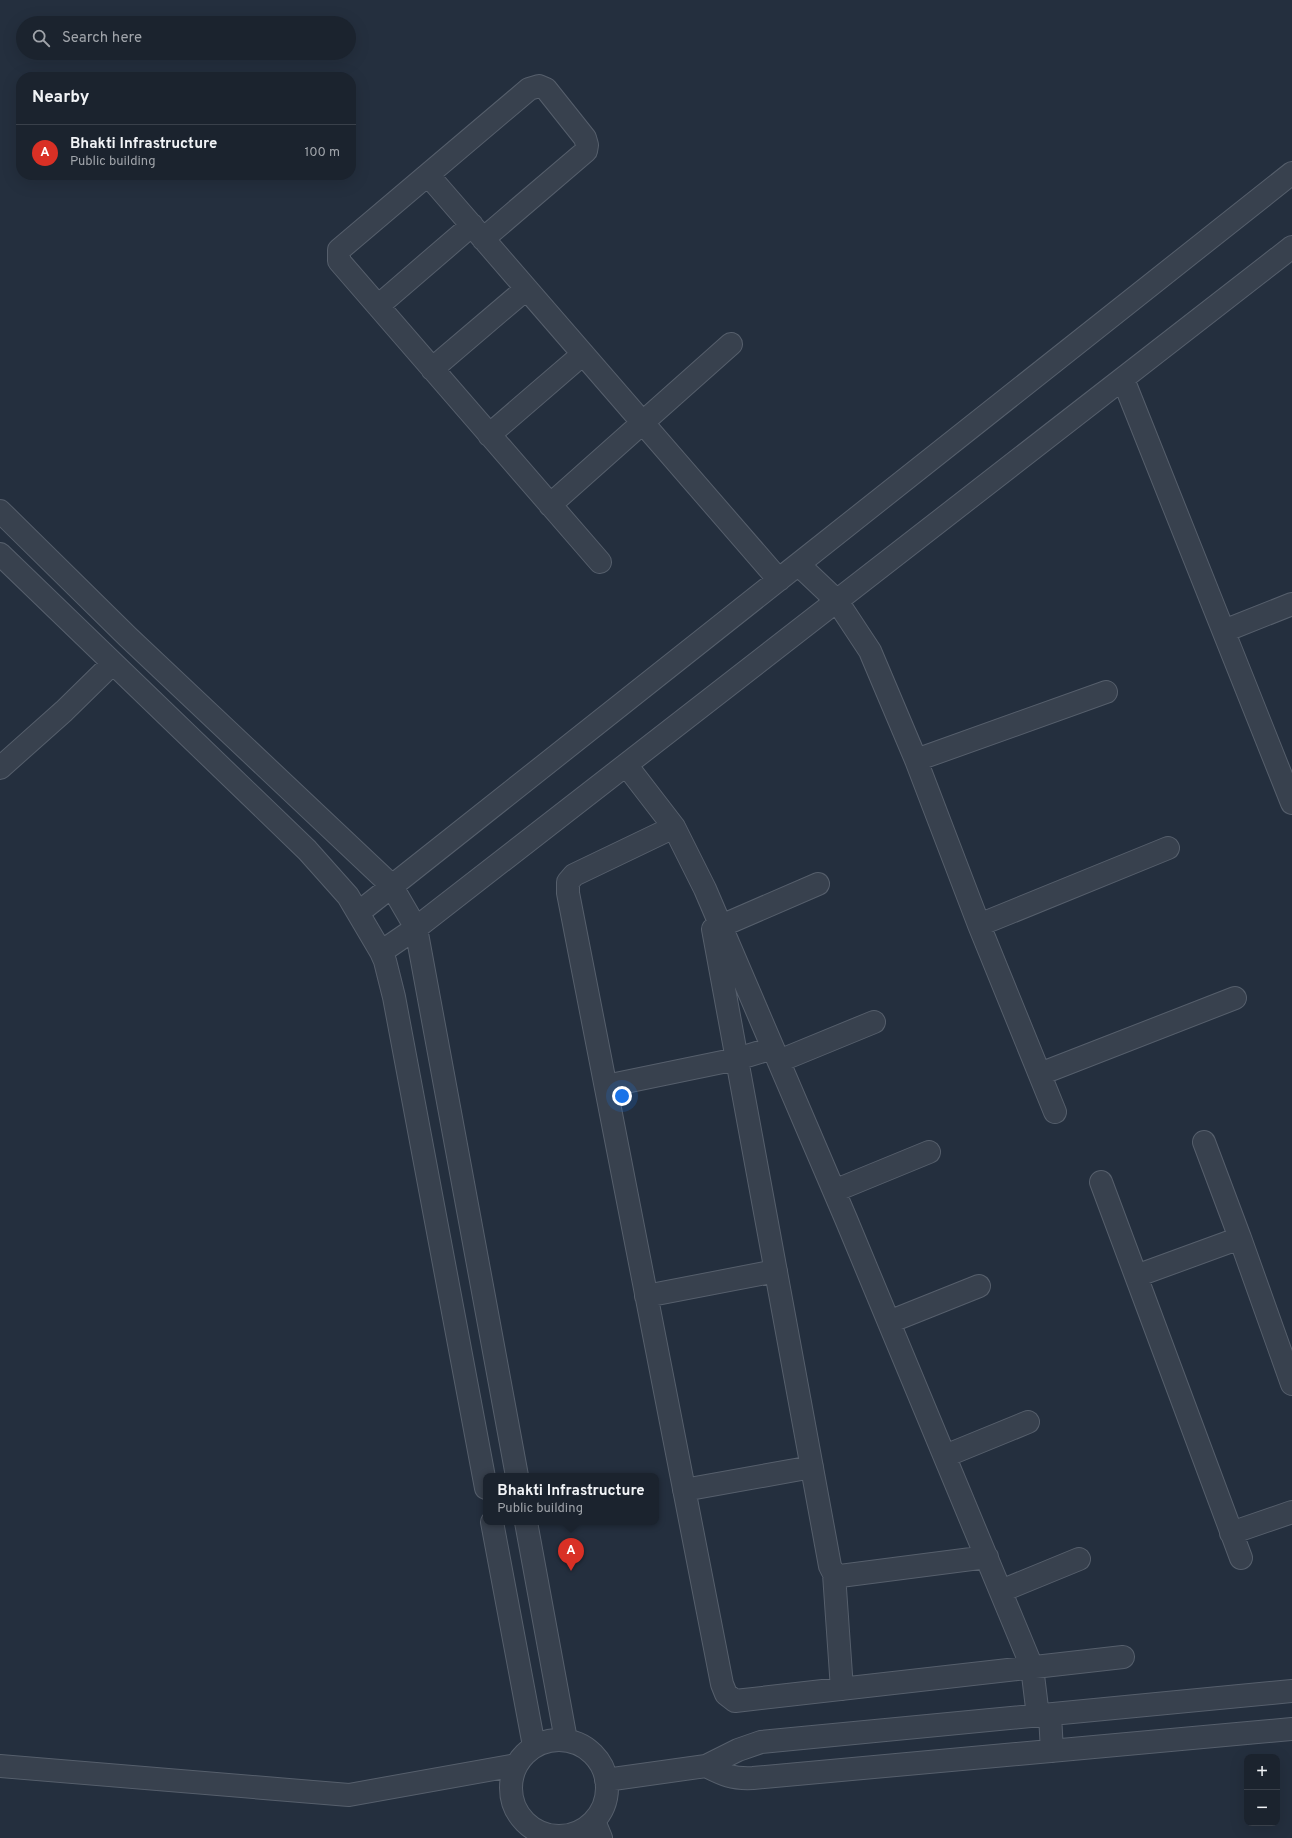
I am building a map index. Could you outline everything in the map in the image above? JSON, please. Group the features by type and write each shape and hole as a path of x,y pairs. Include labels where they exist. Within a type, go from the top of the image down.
{"street":[{"path":"378,306 586,151 587,146 585,138 546,89 539,86 529,89 339,250 338,261 600,562"},
{"path":"358,912 799,565 1292,173"},
{"path":"428,175 779,580"},
{"path":"381,952 416,928 627,766 1292,247"},
{"path":"432,369 526,289"},
{"path":"550,505 731,344"},
{"path":"489,435 583,354"},
{"path":"1124,379 1224,631 1286,771 1292,802"},
{"path":"0,511 128,637 391,885 416,928 516,1473"},
{"path":"0,554 306,850 348,896 381,952 385,961 394,997 483,1473"},
{"path":"799,565 838,602 870,651 916,760 979,925 1055,1112"},
{"path":"1224,631 1292,604"},
{"path":"0,768 113,663"},
{"path":"916,760 1106,692"},
{"path":"627,766 674,827 705,889 721,926 889,1322 1032,1667 1052,1751"},
{"path":"674,827 574,875 568,882 568,893 722,1684 726,1694 735,1701 1123,1657"},
{"path":"979,925 1168,848"},
{"path":"721,926 818,884"},
{"path":"705,889 830,1566 834,1574 842,1689"},
{"path":"1040,1074 1234,998"},
{"path":"606,1086 737,1059 776,1054 874,1022"},
{"path":"1204,1142 1292,1384"},
{"path":"834,1191 929,1152"},
{"path":"1100,1182 1241,1558"},
{"path":"1136,1276 1240,1238"},
{"path":"646,1296 776,1271"},
{"path":"889,1322 979,1286"},
{"path":"945,1456 1028,1422"},
{"path":"684,1490 812,1467"},
{"path":"1231,1533 1292,1512"},
{"path":"493,1525 534,1746"},
{"path":"527,1525 566,1740"},
{"path":"834,1574 840,1576 987,1557"},
{"path":"1001,1591 1079,1559"},
{"path":"606,1780 706,1766 738,1750 761,1742 1292,1691"},
{"path":"706,1766 727,1777 738,1779 1292,1728"},
{"path":"549,1740 566,1740 580,1744 592,1753 602,1765 606,1780 607,1794 602,1809 598,1830 583,1830 570,1835 544,1836 528,1826 517,1813 511,1798 511,1781 516,1765 523,1754 534,1746 549,1740"},
{"path":"0,1766 349,1795 516,1765"}],"place":[{"name":"Bhakti Infrastructure","path":"571,1571"}]}
